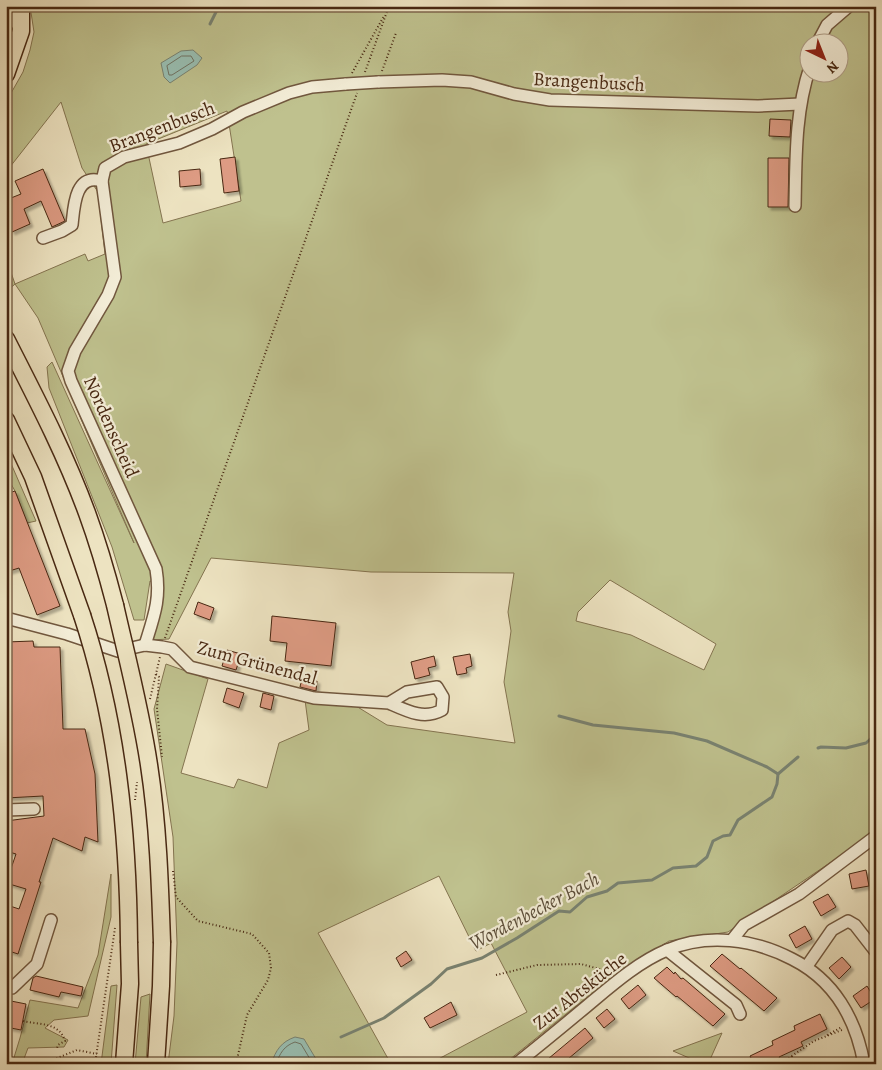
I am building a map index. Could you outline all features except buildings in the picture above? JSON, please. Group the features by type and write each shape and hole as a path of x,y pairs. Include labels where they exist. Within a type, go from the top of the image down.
{"highway":[{"path":"6,6 6,23"},
{"path":"6,74 21,31 21,6"},
{"path":"6,339 47,420 87,514 106,571 137,698 157,825 162,943 156,1064"},
{"path":"7,422 33,477 82,615 96,662 117,769 125,829 129,886 130,984 124,1064"}],"street":[{"path":"823,32 827,25 849,6"},
{"name":"Brangenbusch","path":"105,168 124,157 179,143 212,129 243,112 288,94 312,87 442,80 471,82 514,94 550,100 758,106 800,104"},
{"path":"795,206 796,151 800,104 806,82"},
{"name":"Nordenscheid","path":"105,168 102,181 116,277 76,351 68,371 156,569 157,603 145,645"},
{"path":"43,238 72,225 77,193 85,182 95,179 102,181"},
{"name":"Zum Grünendal","path":"6,618 67,634 118,651 145,645 172,650 190,667 314,698 389,703"},
{"path":"6,810 34,809"},
{"path":"732,940 744,925 799,894 876,836"},
{"path":"6,988 12,988 37,964 51,920"},
{"path":"864,1064 855,1028 842,1003 808,966 832,930 848,921 855,926 876,952"},
{"name":"Zur Abtsküche","path":"516,1064 620,979 668,950 702,942 732,940 765,948 808,966"},
{"path":"668,950 736,1005 740,1014"}],"path":[{"path":"362,78 389,6"},
{"path":"346,84 387,11 396,6"},
{"path":"378,82 396,33"},
{"path":"165,637 360,86"},
{"path":"156,674 160,677 157,709 162,758"},
{"path":"173,867 176,897 198,921 252,934 269,954 271,968 268,980 247,1015 236,1064"},
{"path":"496,975 537,965 581,964 611,973 620,979"},
{"path":"23,1021 56,1028 62,1033 65,1041 58,1045 57,1048"},
{"path":"780,1064 827,1035 845,1027"},
{"path":"50,1061 77,1050 97,1054"},
{"path":"791,1064 792,1056"}],"green space":[{"path":"30,6 876,6 875,829 868,837 728,932 669,941 611,978 504,1064 429,1064 527,1012 491,943 476,951 439,876 318,933 391,1064 168,1064 174,1016 177,943 173,837 154,709 166,664 208,679 181,773 234,788 238,779 267,788 279,743 309,730 305,700 356,706 387,725 515,743 504,682 511,631 508,612 514,573 371,572 211,558 169,639 151,640 162,584 150,581 144,620 134,620 112,547 49,388 47,367 52,362 134,543 38,318 15,284 85,254 88,261 105,254 98,192 82,168 61,102 6,172 6,102 23,72 30,50 34,32","holes":["227,111 241,201 163,223 146,144","610,580 716,644 704,670 631,635 576,621 578,612"]},
{"path":"6,258 15,284 6,292"},
{"path":"6,452 36,521 27,523 15,491 6,475"},
{"path":"111,874 111,917 88,1016 54,1020 45,1028 68,1040 64,1047 28,1048 22,1064 12,1064 30,1000 78,1008 98,955"},
{"path":"117,985 111,1064 101,1064 111,986"},
{"path":"150,994 146,1064 135,1064 141,997"},
{"path":"722,1033 708,1064 703,1064 673,1051"}],"water":[{"path":"193,50 202,58 197,65 170,83 164,77 161,63 181,51"},
{"path":"295,1037 304,1039 319,1064 271,1064 280,1047 286,1041"}],"waterway":[{"path":"210,24 219,6"},
{"path":"559,716 593,725 674,733 707,741 767,767 778,774"},
{"name":"Wordenbecker Bach","path":"818,748 846,748 866,743 876,734"},
{"name":"Wordenbecker Bach","path":"341,1037 384,1018 431,984 447,969 482,958 559,911 570,912 587,897 607,891 618,883 652,880 673,868 696,866 707,857 713,841 730,835 738,820 772,797 777,784 778,774 798,757"}]}
